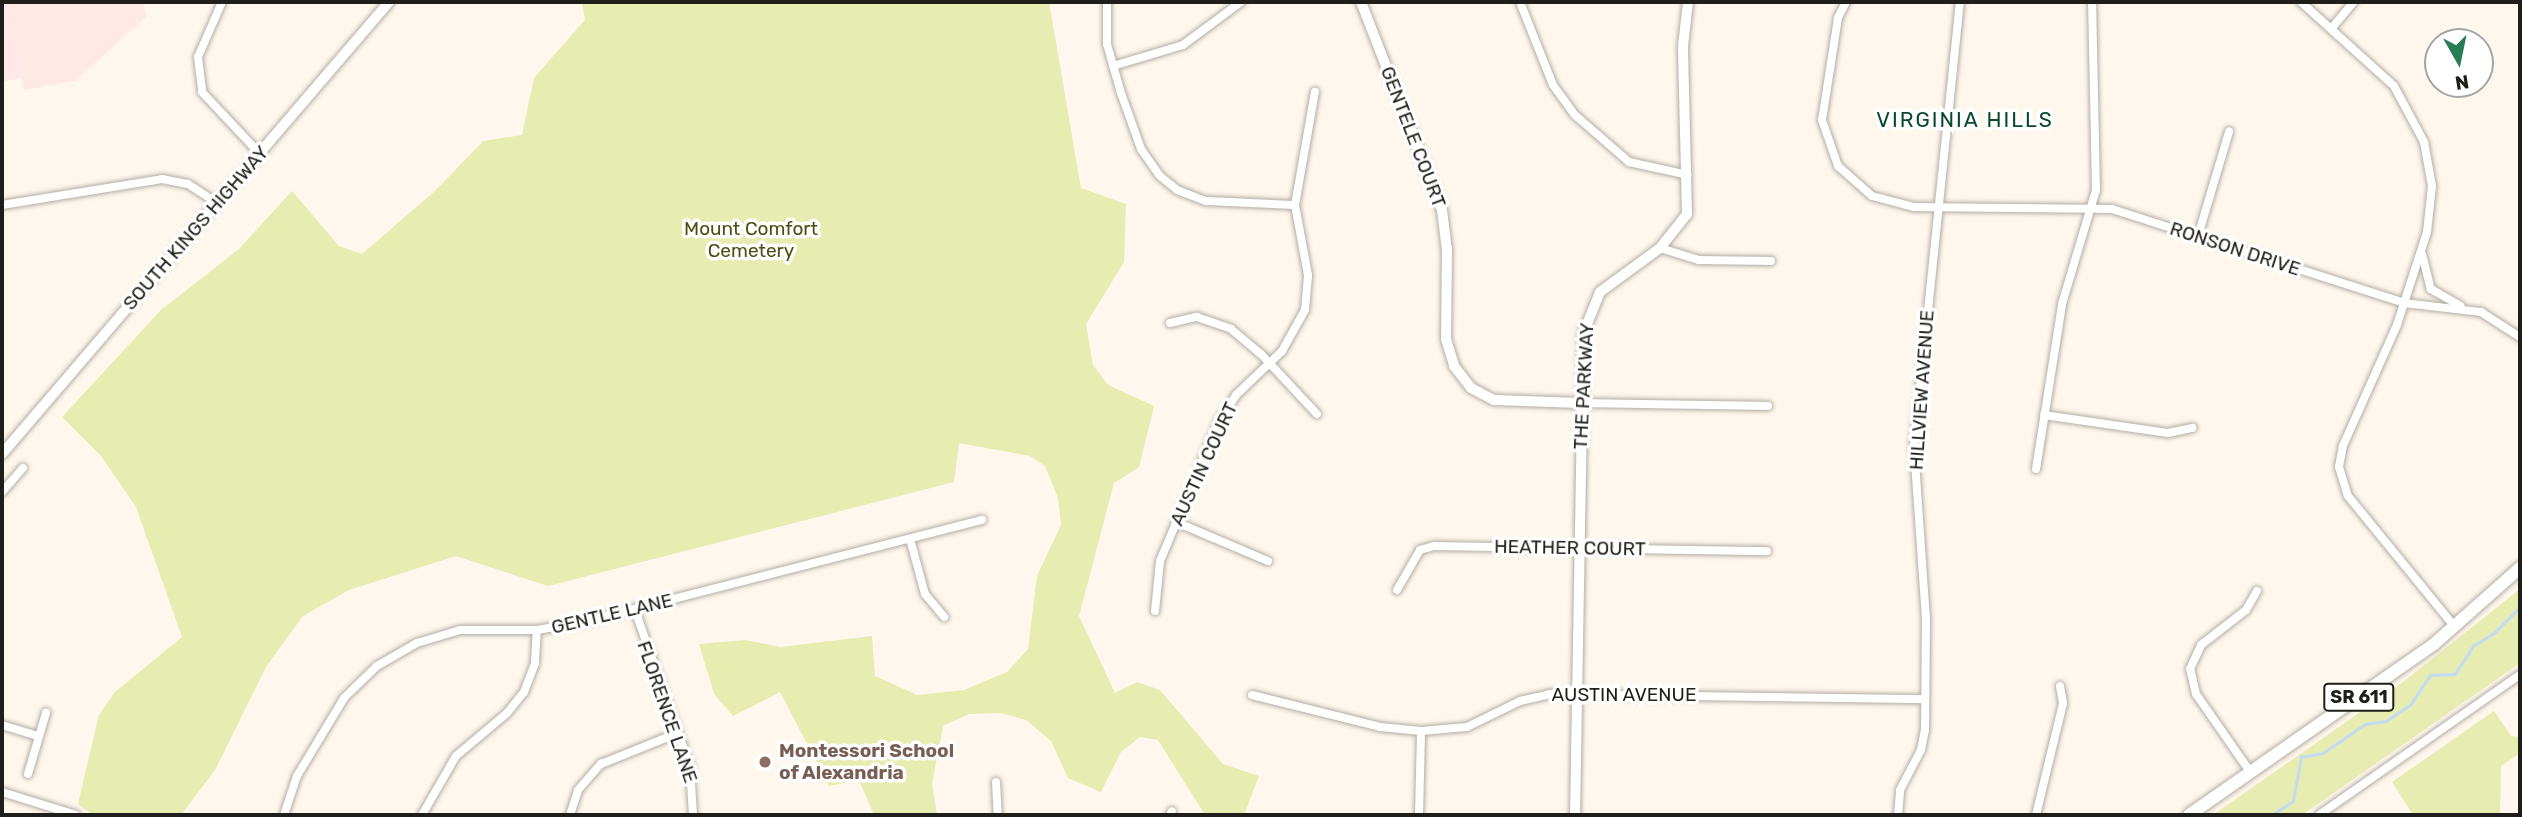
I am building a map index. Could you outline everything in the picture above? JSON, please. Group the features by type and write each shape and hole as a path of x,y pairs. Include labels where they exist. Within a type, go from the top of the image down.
{"main road":[{"name":"SR 611","path":"2189,815 2455,626 2520,568"}],"street":[{"path":"222,2 198,57 202,92 260,154"},
{"name":"SOUTH KINGS HIGHWAY","path":"2,454 389,2"},
{"path":"1107,2 1106,34 1113,66 1141,149 1168,184 1206,201 1294,205"},
{"path":"1113,66 1190,42 1241,2"},
{"name":"GENTELE COURT","path":"1362,2 1442,210 1447,248 1446,339 1454,366 1471,387 1494,400 1768,406"},
{"path":"1520,2 1553,85 1575,115 1629,162 1688,175"},
{"name":"THE PARKWAY","path":"1575,815 1583,334 1589,311 1612,279 1660,248 1683,223 1688,175 1683,46 1688,2"},
{"name":"RONSON DRIVE","path":"1846,2 1838,18 1822,104 1824,132 1833,156 1854,184 1872,196 1903,206 2092,207 2198,236 2403,303 2466,309 2500,321 2520,337"},
{"name":"HILLVIEW AVENUE","path":"1898,815 1900,790 1924,737 1926,619 1914,446 1960,2"},
{"path":"2036,469 2062,304 2096,190 2092,2"},
{"path":"2301,2 2388,79 2416,121 2432,186 2421,249 2403,303 2343,446 2339,474 2348,496 2455,626"},
{"path":"2331,29 2354,2"},
{"name":"AUSTIN COURT","path":"1155,611 1157,573 1220,419 1236,395 1270,362 1297,330 1307,304 1308,275 1294,205 1315,92"},
{"path":"2198,236 2229,132"},
{"path":"2,205 162,179 188,184 217,203"},
{"path":"1660,248 1699,260 1771,261"},
{"path":"2421,249 2424,274 2431,289 2466,309"},
{"path":"1170,323 1197,317 1221,324 1270,362 1317,414"},
{"path":"2044,415 2168,433 2192,428"},
{"path":"2,492 23,468"},
{"name":"GENTLE LANE","path":"284,815 293,785 329,719 377,666 439,635 482,628 537,630 635,610 982,520"},
{"path":"1176,522 1268,561"},
{"path":"910,539 925,594 944,617"},
{"name":"HEATHER COURT","path":"1396,590 1420,550 1434,547 1767,551"},
{"path":"2251,773 2196,694 2190,669 2201,645 2246,610 2257,591"},
{"name":"FLORENCE LANE","path":"635,610 692,778 693,815"},
{"path":"422,815 456,756 507,713 524,691 535,663 537,630"},
{"path":"2319,815 2520,675"},
{"path":"2036,815 2063,704 2060,686"},
{"name":"AUSTIN AVENUE","path":"1252,695 1380,727 1421,731 1475,725 1538,695 1925,699"},
{"path":"28,774 46,713"},
{"path":"2,724 38,736"},
{"path":"1419,815 1421,731"},
{"path":"570,815 579,790 601,764 678,733"},
{"path":"996,782 999,815"},
{"path":"2,792 76,815"}],"shaded area":[{"path":"2,2 8,2 22,78 2,82"},
{"path":"8,2 143,2 146,17 75,81 24,90"}],"green space":[{"name":"Mount Comfort Cemetery","path":"582,2 1049,2 1081,188 1126,204 1124,262 1086,324 1093,365 1108,385 1154,406 1139,467 1114,483 1079,616 1115,693 1137,682 1160,690 1223,764 1259,776 1244,815 1205,815 1158,740 1140,737 1121,752 1101,792 1068,778 1051,741 1026,720 1000,713 969,714 943,726 932,784 937,815 874,815 859,780 829,786 780,692 733,716 714,694 699,644 745,640 781,647 872,636 875,676 917,695 964,690 1007,672 1028,649 1037,576 1061,525 1058,498 1045,466 1030,456 959,443 954,482 548,586 456,556 349,590 303,616 266,667 215,770 181,815 93,815 78,804 99,715 115,692 182,637 136,507 101,456 62,417 161,310 239,249 292,191 339,246 362,254 436,190 483,141 522,135 534,78 585,20"},
{"path":"2520,589 2520,663 2302,815 2213,815 2403,682"},
{"path":"2494,711 2511,736 2520,737 2520,753 2501,766 2500,815 2413,815 2392,782"}],"waterway":[{"path":"2272,815 2293,801 2301,757 2323,753 2365,724 2386,721 2410,705 2430,675 2455,674 2473,646 2494,633 2520,607"}],"place":[{"name":"Montessori School of Alexandria","path":"765,762"}],"district":[{"name":"VIRGINIA HILLS","path":"1965,120"}]}
